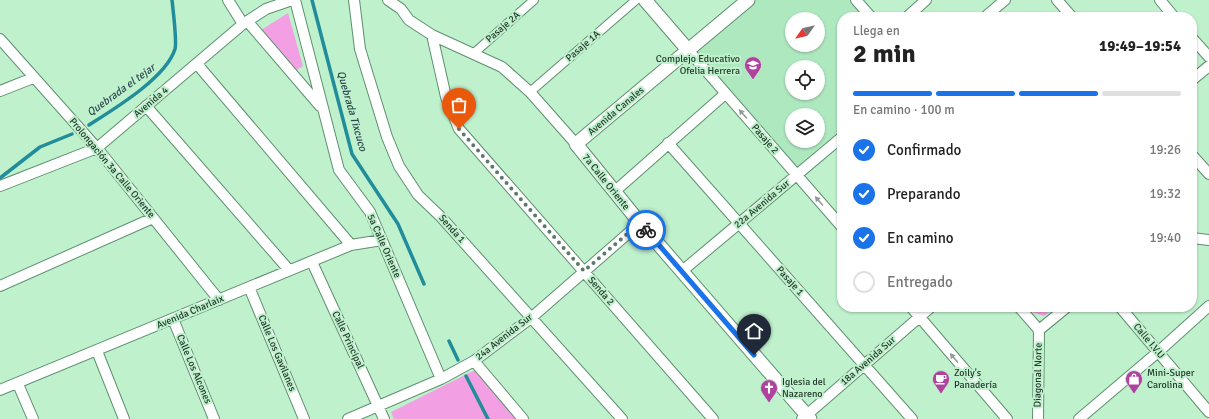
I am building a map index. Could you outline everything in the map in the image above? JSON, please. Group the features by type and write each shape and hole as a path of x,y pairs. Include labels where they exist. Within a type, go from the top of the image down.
{"street":[{"path":"228,0 246,23 322,107"},
{"name":"Avenida 4","path":"0,186 97,148 246,23 266,9 294,0"},
{"name":"5a Calle Oriente","path":"294,0 339,170 370,212 441,379"},
{"name":"Senda 1","path":"354,0 360,49 387,137 399,166 418,194 441,217 622,419"},
{"name":"7a Calle Oriente","path":"388,0 401,10 409,20 432,35 502,67 530,92 576,144 681,272 806,418"},
{"name":"Pasaje 2A","path":"473,54 534,0"},
{"name":"Pasaje 1A","path":"530,92 636,0"},
{"path":"645,0 688,50"},
{"name":"Avenida Canales","path":"576,144 748,0"},
{"path":"856,0 867,12"},
{"path":"913,12 926,0"},
{"path":"991,12 1005,0"},
{"path":"1057,0 1068,12"},
{"path":"1160,0 1170,12"},
{"name":"Senda 2","path":"432,35 446,96 459,129 713,419"},
{"name":"Prolongación 3a Calle Oriente","path":"0,39 33,78 97,148 219,300"},
{"path":"1197,44 1209,58"},
{"name":"Pasaje 2","path":"688,50 837,221"},
{"path":"197,64 351,245"},
{"path":"1197,76 1209,66"},
{"path":"0,91 33,78"},
{"path":"614,192 725,94"},
{"path":"150,103 289,270"},
{"name":"22a Avenida Sur","path":"681,272 837,141"},
{"name":"Pasaje 1","path":"668,143 912,419"},
{"path":"1197,161 1209,174"},
{"path":"0,286 153,218"},
{"name":"24a Avenida Sur","path":"348,419 441,379 474,361 531,318 640,223"},
{"path":"1197,239 1209,240"},
{"name":"Avenida Charlaix","path":"0,390 18,384 351,245 382,240"},
{"name":"Calle Principal","path":"312,262 384,419"},
{"name":"Calle Los Gavilanes","path":"249,287 304,419"},
{"path":"1078,419 1158,352 1209,306"},
{"path":"915,312 1007,419"},
{"name":"18a Avenida Sur","path":"806,418 864,364 925,312"},
{"path":"1023,312 1039,330 1061,312"},
{"name":"Calle I.V.U","path":"1124,312 1209,412"},
{"name":"Calle Los Alcones","path":"173,319 214,419"},
{"name":"Diagonal Norte","path":"1038,419 1039,330"},
{"path":"97,351 124,419"},
{"path":"474,361 523,419"},
{"path":"18,384 33,419"}],"shaded area":[{"name":"Complejo Educativo Ofelia Herrera","path":"748,0 856,0 867,12 837,12 837,141 796,175 688,50"},
{"path":"288,13 303,66 296,70 258,32"},
{"path":"1032,312 1049,312 1044,316"},
{"path":"475,370 516,419 394,419 391,412"}],"waterway":[{"name":"Quebrada el tejar","path":"89,125 138,92 150,82 170,60 175,49 175,25 172,0"},
{"name":"Quebrada Tixcuco","path":"312,0 352,154 398,224 424,284"},
{"name":"Quebrada el tejar","path":"0,178 40,147 72,134"},
{"name":"Quebrada Tixcuco","path":"449,341 458,360"},
{"name":"Quebrada Tixcuco","path":"466,376 488,419"}],"way so far":[{"path":"459,129 584,271 640,223 646,230"}],"place":[{"name":"Complejo Educativo Ofelia Herrera","path":"753,80"},
{"name":"Zoily's Panadería","path":"941,394"},
{"name":"Mini-Super Carolina","path":"1134,394"},
{"name":"Iglesia del Nazareno","path":"769,403"}],"route":[{"path":"646,230 754,355"}]}
